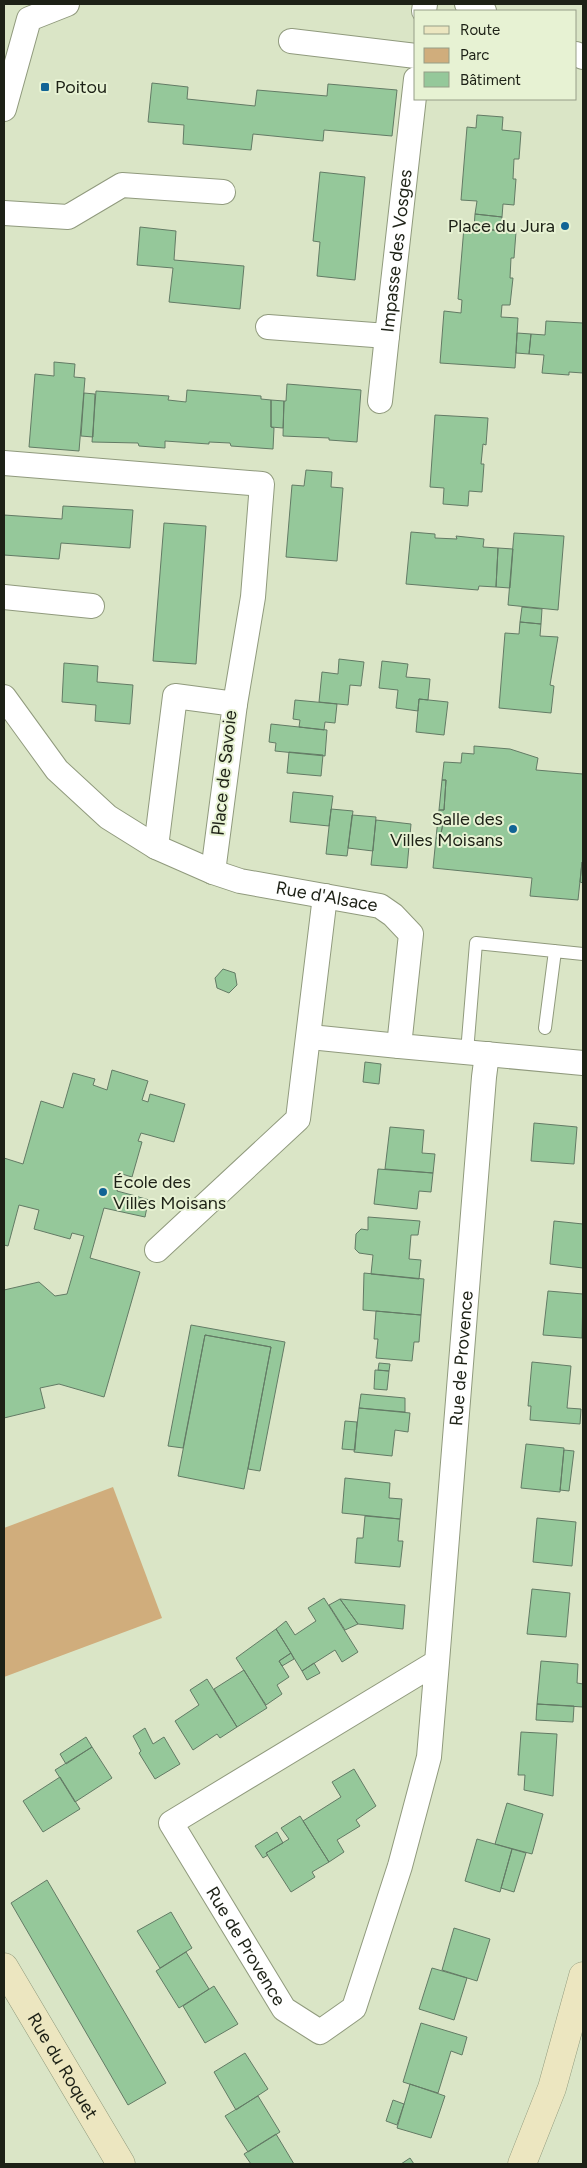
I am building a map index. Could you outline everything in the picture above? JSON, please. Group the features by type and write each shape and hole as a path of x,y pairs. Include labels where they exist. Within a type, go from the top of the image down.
{"main road":[{"name":"Rue du Roquet","path":"4,1967 121,2164"},
{"path":"522,2164 552,2088 583,1976"}],"street":[{"path":"4,109 23,11 67,4"},
{"path":"467,4 482,10"},
{"path":"291,40 414,56"},
{"name":"Impasse des Vosges","path":"268,328 387,336 414,97"},
{"path":"4,213 68,217 122,185 223,192"},
{"path":"380,401 387,336"},
{"path":"4,463 262,484 253,597 235,704"},
{"path":"4,597 92,606"},
{"name":"Place de Savoie","path":"156,846 175,696 235,704 213,872"},
{"name":"Rue d'Alsace","path":"4,697 57,770 108,817 156,846 213,872 240,881 380,906 393,915 411,934 399,1046"},
{"path":"157,1250 298,1120 310,1038 325,896"},
{"path":"310,1038 583,1064"},
{"name":"Rue de Provence","path":"437,1662 171,1823 284,2009 320,2032 354,2008 400,1866 429,1757 437,1662 477,1053"}],"lane":[{"path":"477,1053 476,943 583,954"},
{"path":"545,1028 554,951"}],"green space":[{"path":"113,1487 162,1618 4,1677 4,1528"}],"building":[{"path":"152,83 188,87 187,99 255,106 257,90 327,96 328,84 397,90 392,136 324,130 323,141 253,134 251,150 183,144 184,125 148,122"},
{"path":"477,115 503,117 502,130 521,132 519,159 514,159 513,179 516,179 514,205 503,204 502,217 475,214 477,201 461,200 467,127 476,128"},
{"path":"320,172 365,177 355,280 317,276 320,242 313,241"},
{"path":"475,214 502,217 500,231 474,228"},
{"path":"140,227 176,231 174,260 244,266 240,309 169,302 173,268 137,265"},
{"path":"464,227 516,232 514,258 511,258 510,278 513,278 510,305 502,305 501,317 518,318 515,368 440,363 444,311 461,313 462,300 458,299"},
{"path":"546,321 583,323 583,373 569,372 569,375 542,373 544,355 529,354 531,334 545,335"},
{"path":"517,333 531,334 529,354 516,353"},
{"path":"54,362 75,364 74,377 85,378 79,451 29,447 35,374 54,376"},
{"path":"287,384 361,390 357,442 329,440 329,438 283,436 284,401 286,401"},
{"path":"187,390 261,396 261,399 271,400 271,427 274,428 273,449 231,446 230,443 209,442 209,444 165,441 165,448 139,446 138,443 92,442 96,391 169,396 168,400 186,402"},
{"path":"84,393 95,394 93,437 81,436"},
{"path":"271,400 284,401 283,428 271,427"},
{"path":"435,415 488,418 486,445 483,444 481,464 484,464 482,492 469,491 468,506 443,504 444,488 430,487"},
{"path":"306,470 332,472 331,487 343,488 337,561 286,557 292,485 304,486"},
{"path":"63,506 133,510 130,548 61,543 59,559 4,555 4,515 62,519"},
{"path":"164,523 206,526 196,664 153,661"},
{"path":"411,532 435,534 435,538 457,539 456,536 484,539 483,547 498,548 496,587 479,586 478,590 406,584"},
{"path":"514,533 564,536 558,610 508,605"},
{"path":"498,548 513,549 510,588 496,587"},
{"path":"522,607 542,609 541,624 520,622"},
{"path":"520,622 541,624 540,636 558,637 550,685 554,686 551,713 499,708 505,633 519,634"},
{"path":"339,659 364,662 361,686 350,685 348,705 319,702 322,672 338,674"},
{"path":"382,661 408,664 406,677 430,679 428,700 419,699 418,711 396,708 398,690 379,688"},
{"path":"64,663 98,666 97,682 133,685 130,724 95,721 96,705 62,702"},
{"path":"419,699 448,702 444,735 416,732"},
{"path":"295,700 337,704 335,723 325,722 324,730 299,727 300,720 293,719"},
{"path":"271,724 327,730 325,756 275,751 276,743 269,742"},
{"name":"Salle des Villes Moisans","path":"474,746 510,749 538,758 536,770 583,774 583,862 578,900 530,896 532,878 433,868 436,838 440,838 444,819 438,819 439,810 444,810 446,780 442,780 444,762 461,763 462,753 474,754"},
{"path":"289,752 323,755 321,776 287,773"},
{"path":"442,780 446,780 444,810 439,810"},
{"path":"293,792 333,796 329,826 290,822"},
{"path":"331,809 353,811 347,856 326,854"},
{"path":"352,815 376,817 373,851 348,848"},
{"path":"438,819 444,819 440,838 436,838"},
{"path":"376,820 411,824 407,868 371,865"},
{"path":"583,862 583,883 580,882"},
{"path":"223,969 235,973 237,985 229,993 217,988 215,978"},
{"path":"365,1062 381,1064 379,1084 363,1082"},
{"path":"112,1070 148,1081 142,1100 148,1102 150,1094 185,1104 174,1142 141,1133 138,1141 142,1142 132,1177 122,1174 117,1191 132,1195 130,1203 147,1207 145,1217 104,1208 90,1258 140,1272 104,1397 59,1384 40,1388 45,1408 4,1418 4,1290 39,1282 55,1296 67,1294 84,1236 72,1233 70,1239 34,1229 39,1210 19,1205 8,1246 4,1245 4,1158 23,1164 41,1101 63,1108 73,1073 95,1079 93,1085 107,1090"},
{"path":"534,1123 577,1127 574,1164 531,1161"},
{"path":"390,1127 424,1130 422,1153 435,1154 433,1173 385,1169"},
{"path":"378,1169 433,1173 431,1192 419,1191 417,1209 374,1204"},
{"path":"132,1195 149,1200 147,1207 130,1203"},
{"path":"368,1217 420,1221 418,1235 411,1235 409,1259 421,1260 419,1279 371,1274 373,1255 359,1253 355,1249 356,1234 361,1229 368,1230"},
{"path":"554,1221 583,1224 583,1268 550,1264"},
{"path":"364,1273 424,1279 421,1315 363,1310"},
{"path":"548,1291 583,1294 582,1338 543,1335"},
{"path":"376,1311 421,1315 419,1342 414,1342 412,1361 376,1358 378,1339 374,1339"},
{"path":"191,1325 285,1342 260,1471 248,1469 271,1347 205,1335 183,1448 168,1446"},
{"path":"205,1335 271,1347 244,1489 178,1476"},
{"path":"532,1362 571,1366 567,1408 581,1409 580,1424 530,1420 531,1406 528,1406"},
{"path":"379,1363 390,1364 389,1371 378,1370"},
{"path":"375,1370 389,1371 387,1390 374,1389"},
{"path":"361,1394 405,1398 405,1412 359,1408"},
{"path":"359,1408 410,1413 408,1432 395,1430 392,1456 354,1452"},
{"path":"345,1421 357,1422 355,1450 342,1449"},
{"path":"526,1444 564,1448 560,1492 521,1488"},
{"path":"564,1450 574,1451 569,1491 560,1490"},
{"path":"345,1478 390,1483 389,1498 402,1499 400,1519 342,1513"},
{"path":"365,1516 400,1519 398,1541 403,1541 400,1567 355,1563 357,1538 363,1538"},
{"path":"537,1518 576,1522 572,1566 533,1562"},
{"path":"532,1589 570,1593 566,1637 527,1634"},
{"path":"324,1598 358,1652 342,1662 335,1650 302,1671 276,1629 286,1621 295,1635 316,1621 308,1608"},
{"path":"340,1599 358,1624 345,1630 329,1605"},
{"path":"340,1599 405,1605 403,1629 358,1624"},
{"path":"276,1629 291,1653 279,1661 289,1677 277,1685 282,1694 266,1705 236,1658"},
{"path":"291,1653 294,1659 282,1666 279,1661"},
{"path":"541,1661 578,1664 577,1683 583,1684 583,1707 537,1704"},
{"path":"314,1663 320,1673 307,1680 302,1671"},
{"path":"244,1670 267,1708 237,1727 214,1689"},
{"path":"207,1679 237,1727 220,1738 217,1734 193,1750 175,1721 199,1705 190,1690"},
{"path":"537,1704 574,1706 573,1722 536,1720"},
{"path":"145,1728 153,1744 164,1737 180,1764 155,1779 139,1753 141,1751 133,1736"},
{"path":"521,1732 557,1734 553,1796 524,1790 525,1775 518,1775"},
{"path":"86,1737 92,1747 66,1764 60,1754"},
{"path":"92,1747 112,1778 75,1802 55,1770"},
{"path":"354,1769 376,1806 356,1820 360,1826 337,1840 344,1852 329,1862 303,1821 341,1797 332,1782"},
{"path":"60,1777 80,1809 43,1832 23,1801"},
{"path":"507,1803 543,1814 532,1854 495,1844"},
{"path":"300,1816 329,1862 312,1872 315,1877 291,1892 266,1853 289,1839 281,1828"},
{"path":"277,1832 283,1843 266,1853 268,1855 263,1858 255,1846"},
{"path":"477,1839 512,1849 500,1892 465,1881"},
{"path":"512,1849 526,1853 514,1892 501,1888"},
{"path":"47,1880 166,2083 128,2105 11,1903"},
{"path":"171,1912 192,1948 160,1968 137,1931"},
{"path":"454,1928 490,1939 477,1981 442,1970"},
{"path":"186,1952 209,1989 179,2008 156,1971"},
{"path":"432,1968 467,1978 454,2020 419,2009"},
{"path":"214,1986 238,2024 205,2043 183,2006"},
{"path":"421,2023 467,2037 462,2055 451,2051 438,2093 403,2082"},
{"path":"245,2053 268,2089 236,2110 214,2072"},
{"path":"410,2084 445,2096 431,2138 397,2128"},
{"path":"258,2096 280,2132 248,2152 225,2116"},
{"path":"393,2100 404,2104 397,2125 386,2121"},
{"path":"276,2134 294,2164 251,2164 244,2154"},
{"path":"410,2158 414,2164 401,2164"}],"place":[{"name":"Poitou","path":"45,87"},
{"name":"Place du Jura","path":"565,226"},
{"name":"Salle des Villes Moisans","path":"513,829"},
{"name":"École des Villes Moisans","path":"103,1192"}]}
